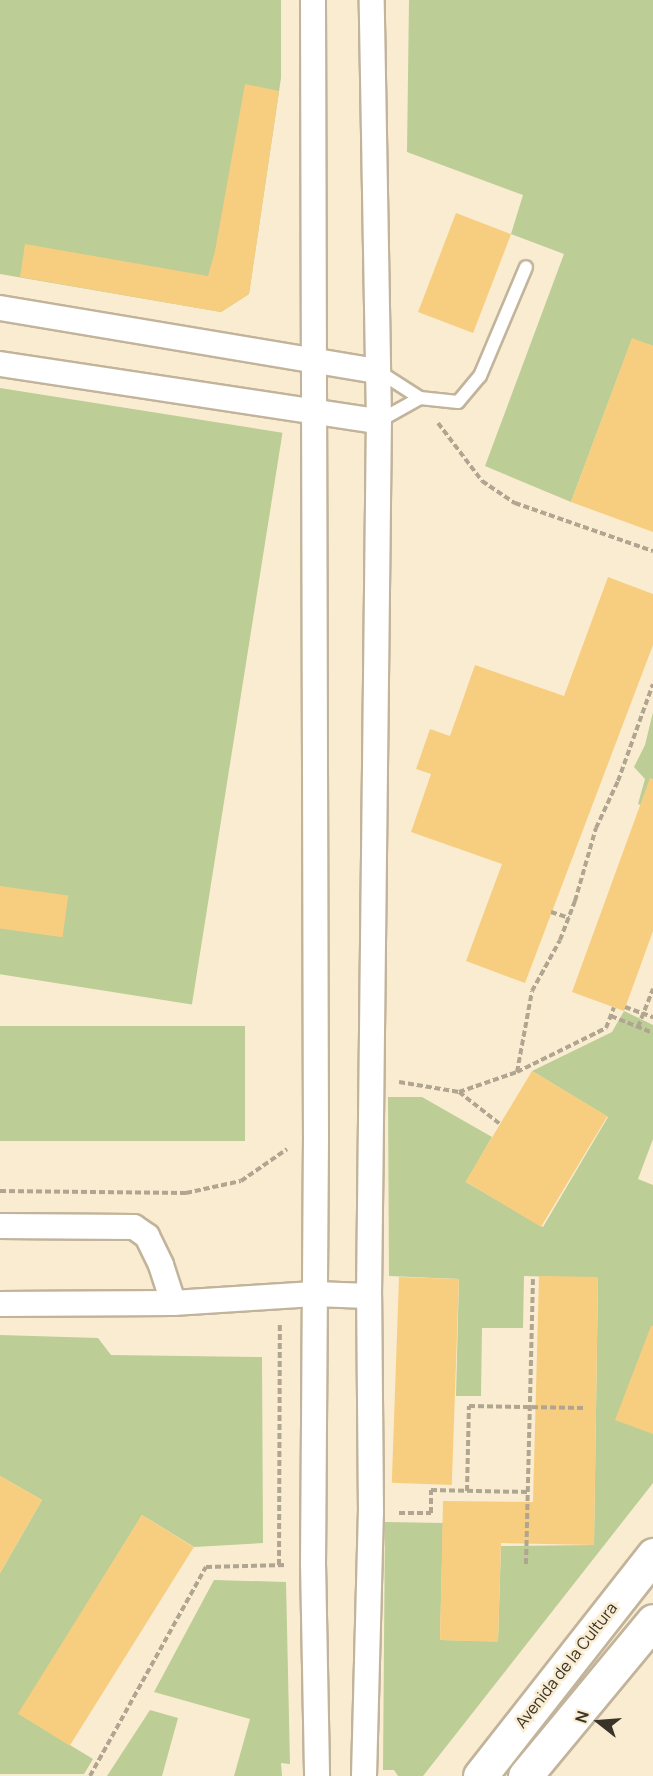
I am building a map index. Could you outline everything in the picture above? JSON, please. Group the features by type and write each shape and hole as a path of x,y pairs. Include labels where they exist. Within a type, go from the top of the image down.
{"main road":[{"name":"Avenida de la Cultura","path":"480,1776 653,1555"},
{"path":"525,1776 653,1621"}],"street":[{"path":"314,0 316,1137 313,1563 316,1776"},
{"path":"364,1776 371,1513 369,1296 379,422 372,0"},
{"path":"0,308 378,371"},
{"path":"0,364 379,422"},
{"path":"0,1226 134,1227 147,1236 161,1265 172,1303"},
{"path":"0,1304 172,1303 314,1294 369,1296"}],"lane":[{"path":"378,371 420,398 458,402 480,376 526,267"},
{"path":"379,422 420,398"}],"path":[{"path":"420,398 482,481 515,503 653,552"},
{"path":"517,1072 532,991 560,940 569,918 596,828 618,781 653,684"},
{"path":"551,912 569,918"},
{"path":"638,1027 653,988"},
{"path":"373,1078 459,1092 517,1072 606,1028 614,1007"},
{"path":"626,1007 653,1017"},
{"path":"611,1016 653,1033"},
{"path":"459,1092 500,1124"},
{"path":"0,1191 186,1193 241,1181 280,1152 316,1137"},
{"path":"526,1564 533,1279"},
{"path":"279,1565 280,1315"},
{"path":"467,1491 469,1406 585,1408"},
{"path":"371,1513 431,1513 431,1490 528,1492"},
{"path":"90,1776 206,1567 313,1563"}],"green space":[{"path":"0,0 281,0 281,78 249,294 221,312 0,274"},
{"path":"409,0 653,0 653,346 632,339 571,502 485,466 564,254 511,234 523,195 407,152"},
{"path":"0,388 282,433 192,1005 0,974"},
{"path":"653,712 653,810 638,804 645,779 634,767 645,745"},
{"path":"624,1011 653,1025 653,1139 638,1179 653,1185 653,1483 423,1776 398,1776 394,1770 383,1770 385,1522 443,1523 440,1640 498,1641 501,1546 594,1545 598,1278 524,1276 523,1328 482,1328 481,1396 456,1396 459,1279 389,1276 388,1097 422,1097 492,1137 466,1182 543,1227 608,1117 532,1071 612,1032"},
{"path":"0,1026 245,1026 245,1141 0,1141"},
{"path":"0,1335 98,1338 111,1355 262,1357 263,1543 194,1547 142,1515 19,1714 93,1759 84,1774 0,1774 0,1573 42,1500 0,1476"},
{"path":"214,1580 286,1582 290,1764 281,1763 282,1776 234,1776 250,1719 154,1692"},
{"path":"150,1710 178,1718 162,1776 107,1776"}],"building":[{"path":"245,84 279,91 249,294 221,312 20,277 25,244 208,276 215,251"},
{"path":"456,213 511,234 473,333 418,312"},
{"path":"632,338 653,346 653,532 571,502"},
{"path":"608,577 653,594 653,645 525,983 466,961 502,864 411,832 431,774 416,769 430,729 450,736 475,665 564,696"},
{"path":"650,778 653,779 653,931 624,1011 572,992"},
{"path":"0,886 68,896 62,937 0,928"},
{"path":"532,1071 607,1116 541,1227 466,1182"},
{"path":"539,1276 598,1277 594,1545 501,1543 498,1642 440,1640 443,1501 533,1502"},
{"path":"399,1277 459,1279 452,1485 392,1483"},
{"path":"651,1326 653,1326 653,1434 615,1420"},
{"path":"0,1476 42,1500 0,1573"},
{"path":"142,1515 194,1547 70,1746 18,1713"}]}
